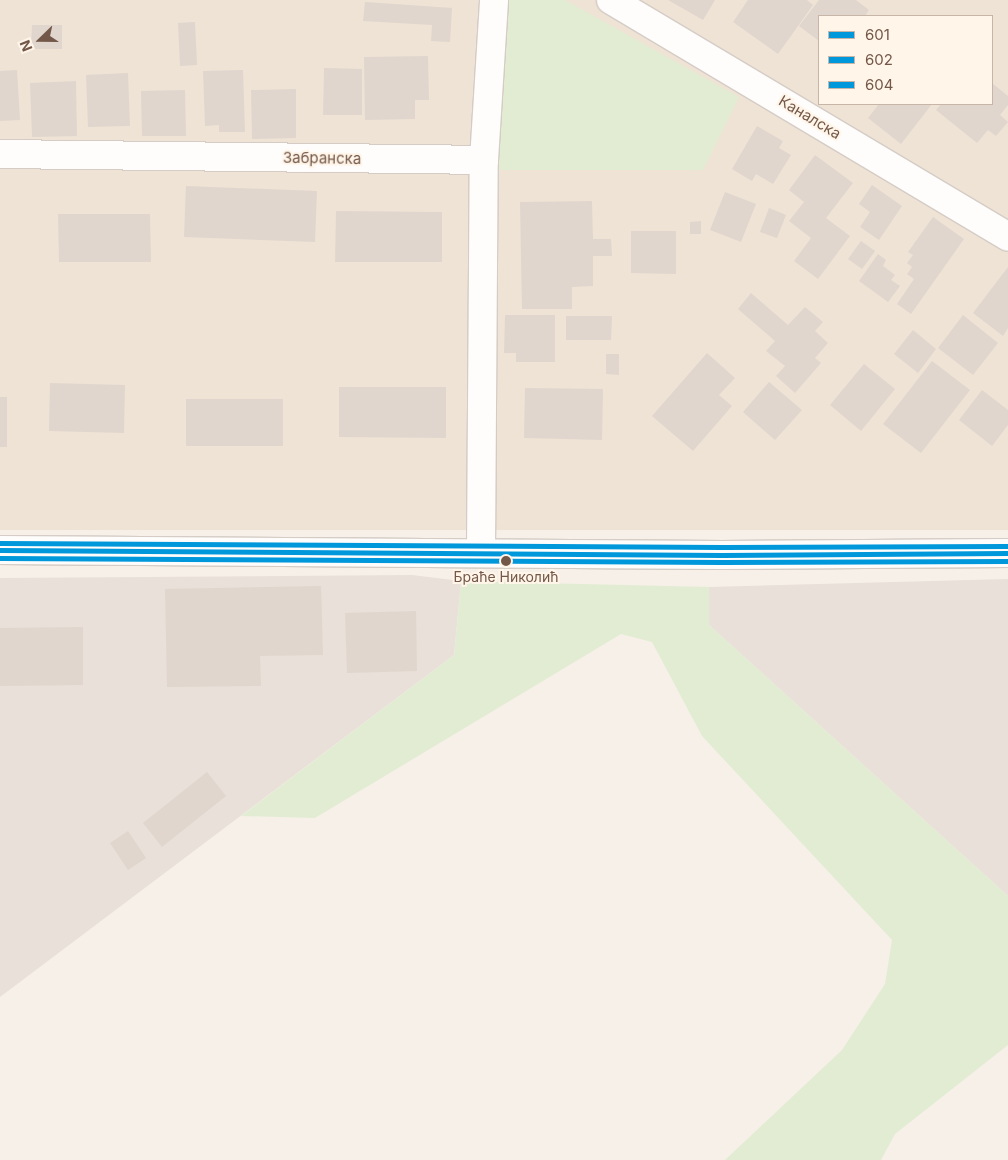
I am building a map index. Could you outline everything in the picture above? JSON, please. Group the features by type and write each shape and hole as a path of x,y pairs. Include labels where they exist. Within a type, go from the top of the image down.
{"street":[{"path":"481,552 484,160 494,0"},
{"name":"Каналска","path":"611,0 1008,236"},
{"name":"Забранска","path":"0,154 484,160"},
{"path":"0,550 722,555 1008,553"}],"shaded area":[{"path":"0,0 1008,0 1008,530 0,530"},
{"path":"412,575 461,581 454,655 0,997 0,578"},
{"path":"1008,579 1008,896 709,625 709,587"}],"green space":[{"path":"504,0 565,0 739,97 703,170 495,170"},
{"path":"461,581 709,587 709,625 1008,896 1008,1045 895,1134 881,1160 725,1160 842,1050 885,984 892,940 702,736 652,642 621,634 315,818 241,816 454,655"}],"building":[{"path":"668,0 715,0 703,20"},
{"path":"748,0 807,0 813,5 778,54 733,22"},
{"path":"819,0 856,0 869,10 866,15 818,15 818,40 799,26"},
{"path":"365,2 452,8 450,42 431,41 432,25 363,21"},
{"path":"195,22 197,65 180,66 178,23"},
{"path":"32,25 62,25 62,49 31,49"},
{"path":"428,56 429,100 415,100 415,119 365,120 364,57"},
{"path":"324,68 362,69 362,115 323,115"},
{"path":"17,70 20,120 0,121 0,71"},
{"path":"243,70 245,132 219,132 219,125 205,126 203,71"},
{"path":"128,73 130,126 88,127 86,75"},
{"path":"76,81 77,136 32,137 30,83"},
{"path":"993,84 1008,96 1008,105 1000,115 1008,122 996,136 988,130 977,143 936,110 940,105 993,105"},
{"path":"296,89 296,138 252,139 251,90"},
{"path":"185,90 186,136 142,136 141,91"},
{"path":"878,105 931,105 901,144 868,118"},
{"path":"757,126 783,141 779,148 791,155 773,184 756,174 752,181 732,169"},
{"path":"815,155 853,183 826,218 850,236 818,279 794,261 811,238 789,221 804,202 789,190"},
{"path":"872,185 902,206 879,240 860,227 870,212 859,204"},
{"path":"186,186 317,191 315,242 184,237"},
{"path":"725,192 756,204 741,242 710,230"},
{"path":"592,201 593,239 611,239 612,256 593,256 593,286 572,287 572,309 522,309 520,202"},
{"path":"769,208 786,215 777,238 760,232"},
{"path":"336,211 442,212 442,262 335,262"},
{"path":"58,214 150,214 151,262 59,262"},
{"path":"933,217 964,239 911,314 897,304 914,279 907,274 912,267 907,263 913,255 908,252"},
{"path":"701,221 701,234 690,234 690,222"},
{"path":"631,231 676,231 676,274 631,273"},
{"path":"861,241 875,251 862,269 848,259"},
{"path":"878,254 886,260 883,266 895,275 891,280 900,286 888,302 859,281"},
{"path":"1008,267 1008,328 1003,336 973,313"},
{"path":"751,293 788,325 805,307 823,322 815,331 828,343 815,358 821,363 795,393 776,376 785,366 766,351 775,341 738,309"},
{"path":"505,315 555,315 555,362 516,362 516,353 504,353"},
{"path":"963,315 998,343 973,375 938,348"},
{"path":"566,316 612,316 611,340 566,340"},
{"path":"913,330 936,349 918,373 894,354"},
{"path":"707,353 735,378 719,395 732,406 693,451 652,416"},
{"path":"606,354 619,354 619,375 606,374"},
{"path":"932,361 970,390 921,453 883,424"},
{"path":"864,364 895,389 861,431 830,405"},
{"path":"769,382 802,410 775,440 743,412"},
{"path":"50,383 125,385 124,433 49,431"},
{"path":"339,387 446,387 446,438 339,437"},
{"path":"525,388 603,389 602,440 524,438"},
{"path":"982,390 1008,410 1008,425 992,446 959,420"},
{"path":"0,397 7,397 7,447 0,447"},
{"path":"186,399 283,399 283,446 186,446"},
{"path":"321,586 323,655 260,656 261,686 167,687 165,589"},
{"path":"416,611 417,671 347,673 345,613"},
{"path":"83,627 83,685 0,686 0,628"},
{"path":"207,772 226,796 162,847 143,823"},
{"path":"128,831 146,858 128,870 110,843"}],"transit line":[{"name":"604","path":"0,543 722,547 1008,546"},
{"name":"601","path":"0,550 722,555 1008,553"},
{"name":"602","path":"0,558 722,562 1008,561"}],"place":[{"name":"Браће Николић","path":"506,561"}]}
